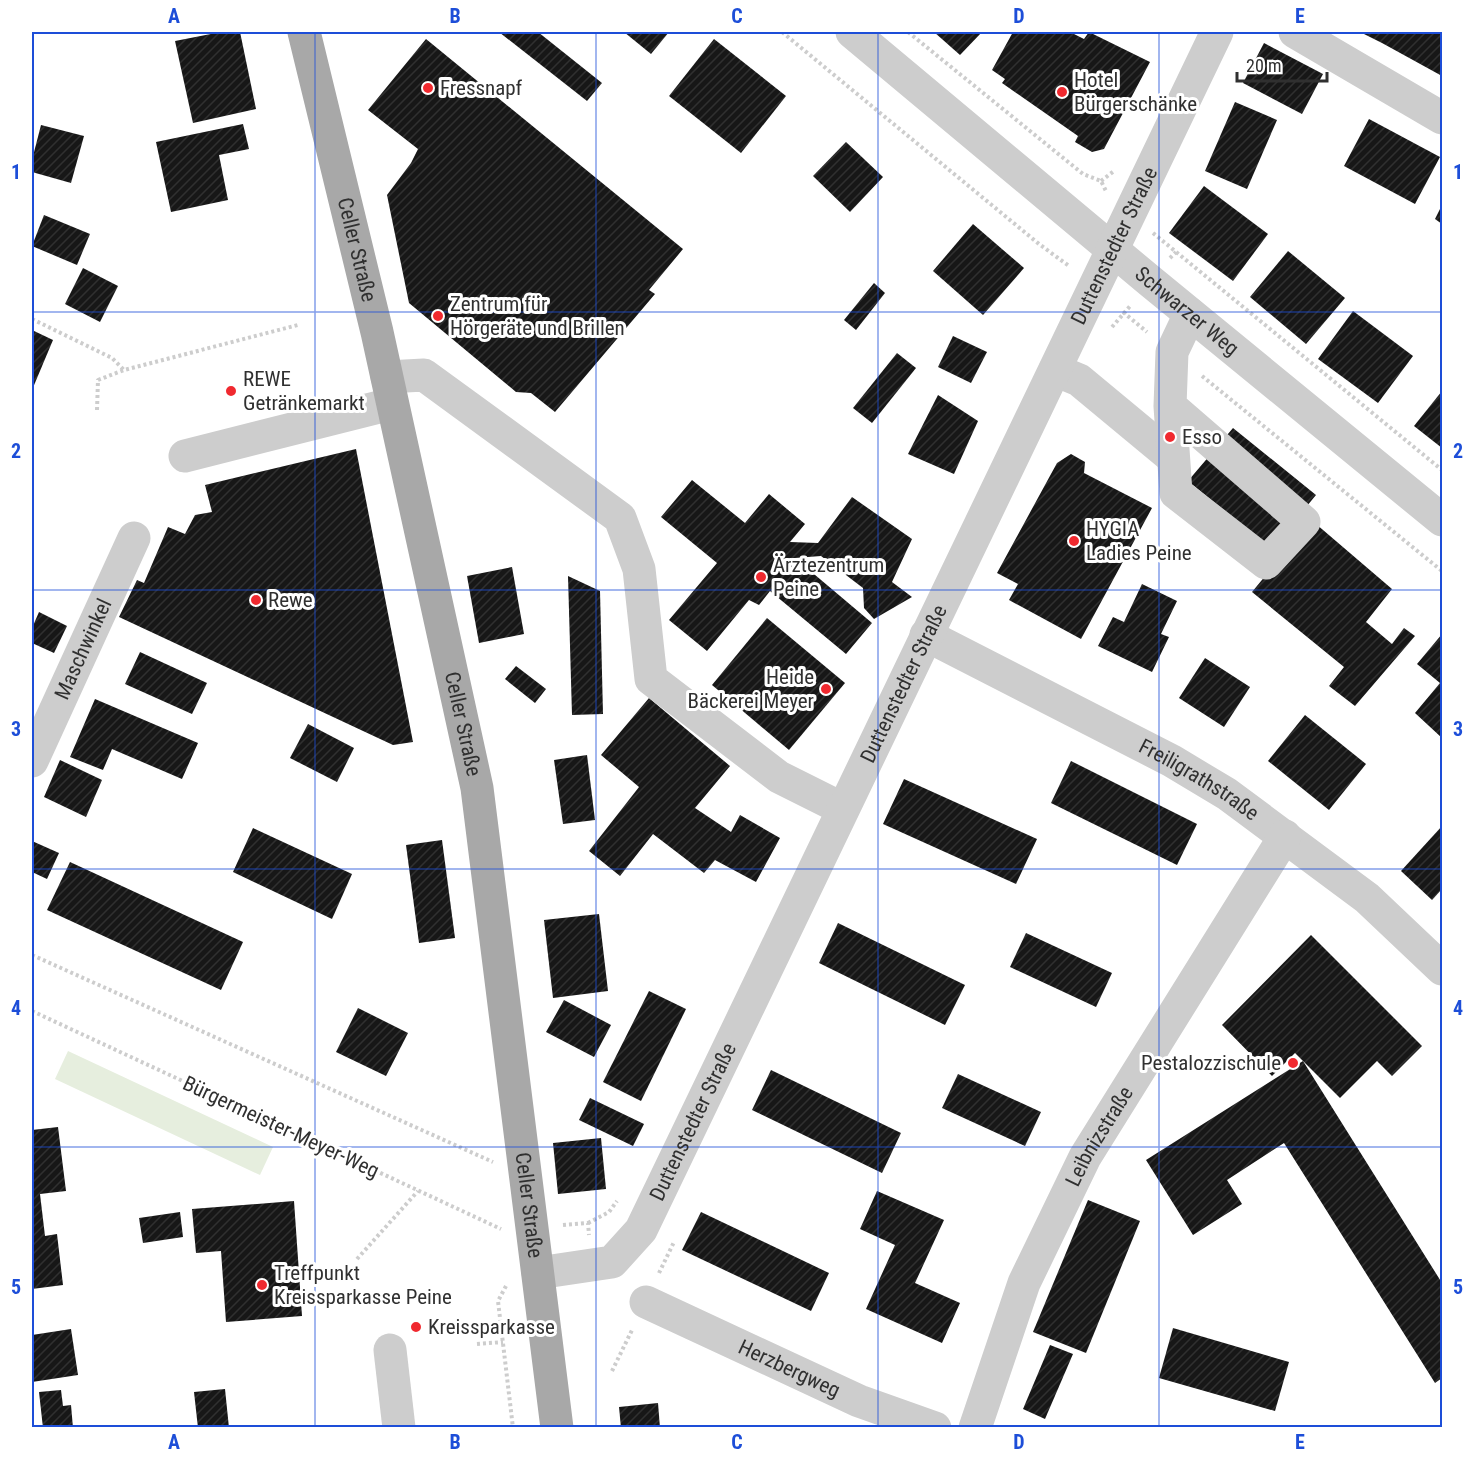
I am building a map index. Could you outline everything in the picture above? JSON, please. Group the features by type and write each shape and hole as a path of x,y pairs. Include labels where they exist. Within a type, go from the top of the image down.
{"main road":[{"name":"Celler Straße","path":"304,32 389,391 477,788 533,1227 523,1277 557,1428"}],"street":[{"name":"Schwarzer Weg","path":"852,32 1190,314 1443,520"},
{"name":"Duttenstedter Straße","path":"523,1277 612,1262 641,1230 1217,32"},
{"path":"1295,32 1443,118"},
{"path":"1170,406 1304,522 1266,563 1176,492 1170,406 1172,352 1190,314"},
{"path":"1055,370 1079,380 1173,458"},
{"path":"185,456 389,391 424,375 620,518 639,569 651,679 779,777 843,809"},
{"name":"Maschwinkel","path":"32,761 134,538"},
{"name":"Freiligrathstraße","path":"926,635 1172,761 1227,794 1367,898 1443,969"},
{"name":"Leibnizstraße","path":"975,1428 1024,1283 1084,1157 1285,836"},
{"name":"Herzbergweg","path":"646,1302 859,1401 935,1428"},
{"path":"390,1350 399,1428"}],"path":[{"path":"908,32 1083,174 1101,181 1110,200 1443,470"},
{"path":"32,320 112,358 124,370"},
{"path":"97,410 98,380 124,370 298,325"},
{"path":"32,956 491,1163 524,1158"},
{"name":"Bürgermeister-Meyer-Weg","path":"32,1011 500,1229 533,1227"},
{"path":"357,1259 418,1191"},
{"path":"500,1229 502,1240"},
{"path":"513,1428 498,1300 523,1277"},
{"path":"612,1371 646,1302"},
{"path":"477,1344 503,1342"}],"green space":[{"path":"68,1051 273,1147 260,1175 55,1079"}],"building":[{"path":"221,32 240,32 256,109 193,123 175,41"},
{"path":"499,32 538,32 602,83 587,101"},
{"path":"624,32 669,32 651,54"},
{"path":"934,32 982,32 960,55"},
{"path":"1013,32 1070,32 1084,39 1089,32 1150,62 1104,149 1092,152 1075,142 1078,136 1002,83 1005,79 992,70"},
{"path":"1360,32 1442,32 1442,76 1382,43"},
{"path":"426,39 683,249 649,290 655,294 555,412 531,393 516,392 409,303 387,195 411,163 418,149 368,110"},
{"path":"714,39 786,96 741,153 669,96"},
{"path":"1264,43 1323,74 1302,114 1243,83"},
{"path":"1235,102 1277,120 1247,189 1205,171"},
{"path":"1369,119 1440,157 1415,204 1344,166"},
{"path":"243,124 249,149 219,155 228,200 171,212 156,142"},
{"path":"41,125 84,136 71,183 32,172 32,160"},
{"path":"846,142 883,177 850,212 813,176"},
{"path":"1204,186 1268,234 1233,281 1169,233"},
{"path":"1442,205 1442,224 1435,219"},
{"path":"44,215 90,234 77,265 32,246"},
{"path":"973,224 1024,268 983,315 933,271"},
{"path":"1288,251 1345,298 1306,344 1250,297"},
{"path":"83,268 118,286 100,322 65,304"},
{"path":"874,283 885,293 856,330 844,320"},
{"path":"1353,311 1413,356 1378,403 1318,359"},
{"path":"32,330 53,340 32,390"},
{"path":"953,336 987,352 971,383 938,367"},
{"path":"897,353 916,368 872,423 853,408"},
{"path":"1442,391 1442,448 1414,426"},
{"path":"938,395 978,421 954,474 908,454"},
{"path":"1233,428 1316,495 1302,512 1392,589 1366,622 1392,644 1404,628 1415,636 1355,706 1329,686 1344,667 1252,592 1281,557 1188,481"},
{"name":"Rewe","path":"356,449 413,742 393,745 119,617 137,580 144,583 168,527 185,534 195,515 212,512 205,485"},
{"name":"HYGIA Ladies Peine","path":"1071,454 1085,462 1084,473 1152,508 1081,639 1009,600 1018,584 997,573 1057,463"},
{"name":"Ärztezentrum Peine","path":"692,480 745,523 769,494 805,524 790,542 818,543 852,497 912,539 892,582 912,597 874,619 864,608 863,588 821,556 795,558 872,623 846,654 770,591 759,605 749,600 707,651 669,620 717,563 661,517"},
{"path":"512,567 524,634 479,643 467,576"},
{"path":"568,576 600,591 603,714 572,715"},
{"path":"1142,584 1177,601 1161,634 1169,637 1152,672 1098,646 1113,617 1124,622"},
{"path":"39,612 67,626 54,653 32,643 32,628"},
{"path":"767,618 845,683 789,750 712,685"},
{"path":"1442,634 1442,738 1415,713 1440,683 1417,664"},
{"path":"140,652 207,683 192,714 125,684"},
{"path":"1205,658 1250,687 1224,727 1179,698"},
{"path":"516,666 546,689 535,703 505,679"},
{"path":"649,698 730,766 695,808 731,832 740,815 780,838 756,882 715,860 704,873 653,834 620,876 589,851 639,787 601,755"},
{"path":"95,699 198,743 182,779 112,749 103,770 70,757"},
{"path":"1305,715 1366,764 1329,810 1268,761"},
{"path":"308,724 354,748 337,782 290,758"},
{"path":"587,755 595,820 563,824 554,760"},
{"path":"60,760 102,780 86,817 44,797"},
{"path":"1071,761 1197,824 1177,865 1051,803"},
{"path":"904,779 1037,839 1016,884 883,824"},
{"path":"1442,826 1442,889 1432,900 1401,871"},
{"path":"253,828 352,874 332,919 233,872"},
{"path":"442,840 455,938 419,943 406,845"},
{"path":"32,841 59,853 47,879 32,872"},
{"path":"70,862 243,942 221,990 47,910"},
{"path":"599,914 608,991 553,998 544,920"},
{"path":"838,923 965,985 945,1025 819,963"},
{"path":"1026,933 1112,973 1096,1007 1010,967"},
{"path":"1311,935 1422,1046 1392,1076 1377,1061 1340,1098 1295,1053 1272,1076 1222,1025"},
{"path":"649,991 686,1009 641,1101 603,1082"},
{"path":"564,1000 611,1025 594,1057 546,1032"},
{"path":"358,1008 408,1033 386,1076 336,1052"},
{"path":"1303,1061 1442,1283 1442,1378 1435,1383 1284,1143 1227,1180 1242,1204 1193,1235 1146,1160"},
{"path":"771,1070 901,1133 882,1173 752,1110"},
{"path":"958,1074 1041,1112 1025,1146 942,1108"},
{"path":"590,1098 644,1124 633,1146 579,1120"},
{"path":"58,1127 66,1191 40,1194 45,1236 57,1234 63,1285 32,1289 32,1130"},
{"path":"601,1138 606,1189 558,1194 553,1143"},
{"path":"877,1191 944,1220 915,1283 960,1303 942,1343 866,1309 895,1245 860,1229"},
{"path":"1088,1200 1140,1221 1086,1353 1033,1332"},
{"name":"Treffpunkt Kreissparkasse Peine","path":"294,1201 302,1316 226,1322 221,1251 196,1253 192,1209"},
{"path":"180,1212 183,1237 143,1243 139,1218"},
{"path":"701,1212 829,1273 811,1311 682,1250"},
{"path":"1173,1328 1289,1362 1275,1411 1159,1378"},
{"path":"71,1329 78,1375 32,1382 32,1335"},
{"path":"1050,1345 1073,1354 1045,1419 1023,1409"},
{"path":"225,1389 229,1428 198,1428 194,1392"},
{"path":"61,1390 63,1406 71,1405 73,1428 43,1428 39,1392"},
{"path":"658,1403 660,1428 621,1428 619,1407"}],"place":[{"name":"Fressnapf","path":"428,88"},
{"name":"Hotel Bürgerschänke","path":"1062,92"},
{"name":"Zentrum für Hörgeräte und Brillen","path":"438,316"},
{"name":"REWE Getränkemarkt","path":"231,391"},
{"name":"Esso","path":"1170,437"},
{"name":"HYGIA Ladies Peine","path":"1074,541"},
{"name":"Ärztezentrum Peine","path":"761,577"},
{"name":"Rewe","path":"256,600"},
{"name":"Heide Bäckerei Meyer","path":"826,689"},
{"name":"Pestalozzischule","path":"1293,1063"},
{"name":"Treffpunkt Kreissparkasse Peine","path":"262,1285"},
{"name":"Kreissparkasse","path":"416,1327"}]}
